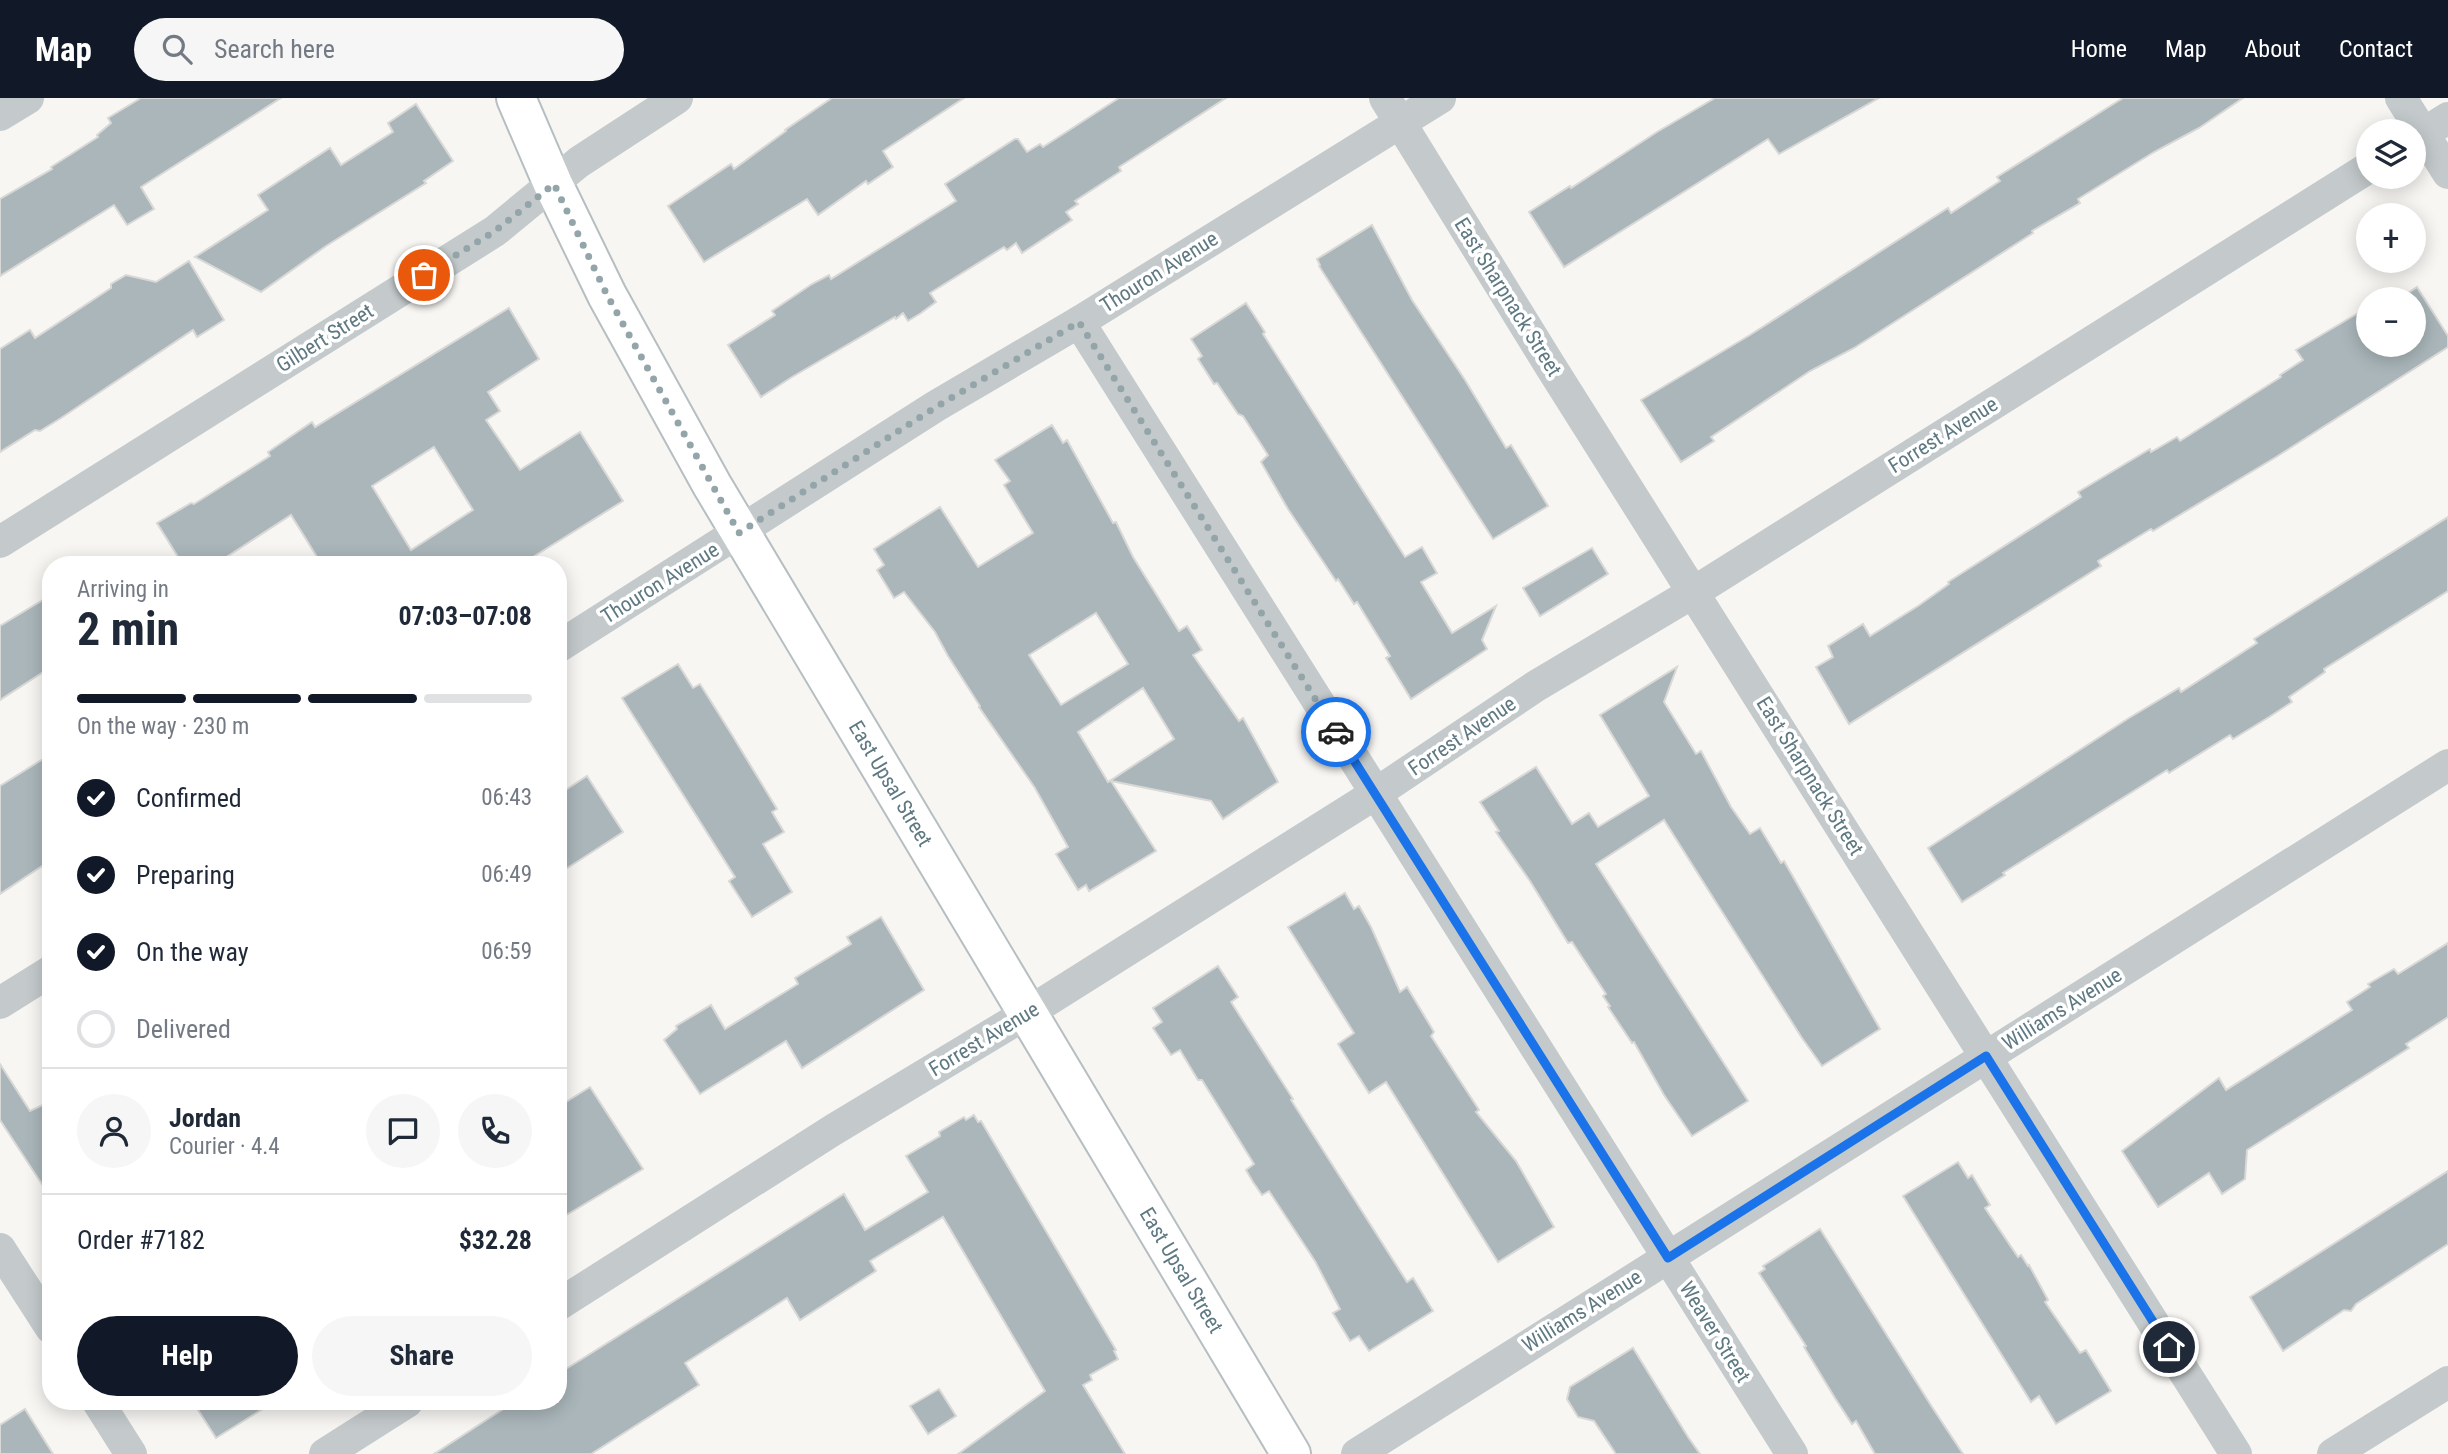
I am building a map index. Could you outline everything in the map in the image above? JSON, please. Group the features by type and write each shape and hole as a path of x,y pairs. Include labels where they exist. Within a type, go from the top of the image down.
{"street":[{"path":"0,115 27,98"},
{"name":"East Upsal Street","path":"516,98 607,295 739,533 1029,1012 1291,1454"},
{"name":"Gilbert Street","path":"0,542 495,231 579,162 677,98"},
{"name":"Thouron Avenue","path":"567,641 936,407 1079,322 1393,111 1440,98"},
{"path":"2401,98 2428,130 2448,173"},
{"name":"East Sharpnack Street","path":"1393,111 1549,365 2236,1454"},
{"name":"Forrest Avenue","path":"567,1299 1375,794 1536,686 1694,592 2356,176"},
{"name":"Weaver Street","path":"1079,322 1792,1454"},
{"name":"Williams Avenue","path":"1357,1454 2448,765"},
{"path":"0,1003 42,977"},
{"path":"0,1249 42,1314"},
{"path":"2333,1454 2448,1382"},
{"path":"102,1410 131,1454"},
{"path":"325,1454 394,1410"}],"building":[{"path":"141,98 281,98 141,187 154,209 127,225 114,205 0,276 0,199 52,169 51,167 98,137 111,123 108,118"},
{"path":"832,98 964,98 883,151 893,167 868,184 866,181 818,215 807,199 704,262 668,206 731,164 734,169"},
{"path":"1119,98 1226,98 1119,167 1121,171 1075,201 1078,204 1066,212 1072,220 1022,253 1016,243 1007,250 1004,247 930,293 936,302 921,313 908,321 903,313 896,319 895,317 761,397 728,345 775,315 772,311 812,284 829,275 831,279 956,201 945,184 1015,139 1018,139 1027,152 1040,144 1043,147"},
{"path":"1715,98 1879,98 1779,154 1768,139 1564,267 1529,212"},
{"path":"2123,98 2243,98 2199,128 2078,199 2080,203 2032,231 2033,233 1854,348 1810,371 1711,437 1714,441 1681,462 1641,400 1750,335 1948,208 1951,213 2000,181 1997,177"},
{"path":"416,104 453,161 424,181 426,183 326,246 261,292 195,257 268,210 258,195 330,148 341,165 393,132 388,123"},
{"path":"1372,225 1412,300 1506,448 1511,445 1548,506 1493,539 1319,266 1317,259"},
{"path":"189,261 224,320 197,337 193,330 61,418 40,431 35,430 0,452 0,349 30,330 35,338 111,288 111,284 126,275 156,282"},
{"path":"2426,301 2448,336 2448,347 2276,457 2098,561 2101,566 1849,724 1816,667 1833,657 1828,646 1863,624 1870,636 1918,606 1949,584 1948,582 2081,497 2078,492 2150,449 2151,452 2177,437 2180,441 2303,360 2296,350 2356,314 2356,357 2426,357"},
{"path":"1246,303 1405,557 1422,547 1437,573 1421,582 1452,633 1496,606 1482,640 1487,649 1411,699 1386,658 1390,656 1357,602 1354,604 1338,579 1336,581 1288,509 1261,462 1268,455 1243,416 1238,414 1217,383 1214,384 1198,359 1202,356 1191,339"},
{"path":"509,308 539,359 488,392 500,411 486,420 520,470 580,432 623,501 534,556 316,556 291,515 228,556 177,556 157,523 191,503 194,504 270,456 268,452 312,422 315,427","holes":["434,447 473,510 411,550 372,486"]},
{"path":"1052,425 1063,443 1067,440 1113,523 1116,522 1133,557 1179,631 1187,626 1202,650 1193,655 1239,721 1243,718 1278,782 1223,819 1211,801 1111,781 1156,851 1089,891 1086,885 1078,890 1056,854 1068,847 1035,788 979,707 935,632 904,592 894,598 877,570 884,565 874,549 940,507 978,567 1033,533 1004,485 1010,481 995,460","holes":["1096,613 1128,664 1061,705 1029,655","1143,688 1174,739 1108,782 1078,732"]},
{"path":"2448,517 2448,591 2324,669 2325,672 2289,697 2292,702 2269,717 2233,739 2230,735 2169,773 2167,770 2003,873 2005,875 1962,902 1928,848 2129,718 2179,688 2181,692 2257,643 2254,639"},
{"path":"1592,548 1608,574 1540,616 1523,588"},
{"path":"42,600 42,673 0,700 0,626"},
{"path":"678,664 693,688 700,684 777,809 772,812 784,832 763,844 792,892 752,917 729,881 735,877 622,698"},
{"path":"1677,667 1664,702 1696,754 1701,751 1731,807 1750,834 1760,828 1781,863 1784,861 1880,1029 1822,1066 1664,820 1596,864 1748,1101 1692,1136 1664,1095 1634,1042 1632,1043 1608,1007 1610,1006 1603,996 1606,994 1572,942 1568,943 1496,832 1499,831 1480,802 1536,767 1572,824 1589,813 1598,827 1649,796 1600,715"},
{"path":"42,760 42,866 0,894 0,786"},
{"path":"587,776 623,832 567,868 567,789"},
{"path":"1345,893 1354,909 1359,906 1371,927 1400,992 1407,987 1434,1032 1431,1036 1479,1110 1476,1112 1516,1161 1554,1227 1498,1262 1386,1082 1369,1093 1338,1044 1354,1033 1288,927"},
{"path":"881,917 924,990 802,1068 786,1041 700,1094 664,1040 677,1029 676,1026 711,1005 725,1029 798,984 795,978 851,944 847,937"},
{"path":"2448,943 2448,1017 2406,1044 2409,1048 2247,1150 2245,1179 2222,1194 2209,1173 2158,1207 2122,1151 2219,1078 2226,1090 2352,1010 2347,1002 2370,987 2368,984 2394,969 2398,974"},
{"path":"1218,966 1238,997 1231,1002 1293,1099 1291,1100 1407,1282 1413,1278 1433,1311 1369,1351 1359,1336 1350,1341 1333,1313 1340,1309 1315,1261 1269,1191 1262,1195 1253,1182 1246,1170 1254,1164 1202,1080 1198,1080 1180,1050 1171,1055 1153,1028 1162,1022 1153,1008"},
{"path":"0,1064 30,1111 42,1105 42,1184 0,1120"},
{"path":"590,1087 643,1169 567,1215 567,1101"},
{"path":"974,1115 978,1122 981,1121 1116,1350 1114,1351 1118,1359 1090,1375 1092,1380 1083,1385 1125,1454 958,1454 1045,1391 943,1217 870,1261 876,1271 800,1320 787,1298 685,1363 699,1385 591,1454 434,1454 502,1410 567,1410 567,1368 844,1194 865,1230 928,1192 906,1156 940,1136 939,1132 964,1117 966,1120"},
{"path":"1958,1162 1968,1178 1972,1175 1990,1205 1985,1208 2018,1257 2021,1255 2029,1265 2048,1300 2045,1302 2080,1353 2086,1350 2111,1391 2056,1424 2039,1396 2031,1402 1903,1196"},
{"path":"2448,1171 2448,1244 2356,1304 2351,1311 2344,1310 2283,1351 2250,1297"},
{"path":"1820,1229 1963,1454 1875,1454 1856,1421 1852,1424 1835,1398 1804,1347 1806,1346 1759,1273 1765,1269 1763,1266"},
{"path":"1633,1348 1700,1454 1616,1454 1594,1421 1578,1417 1567,1399 1570,1387"},
{"path":"939,1389 956,1416 928,1434 910,1406"},
{"path":"25,1409 53,1454 0,1454 0,1425"},
{"path":"198,1410 261,1410 216,1438"}],"way so far":[{"path":"424,275 495,231 554,184 607,295 739,533 936,407 1079,322 1336,732"}],"route":[{"path":"1336,732 1668,1258 1986,1056 2169,1347"}]}
